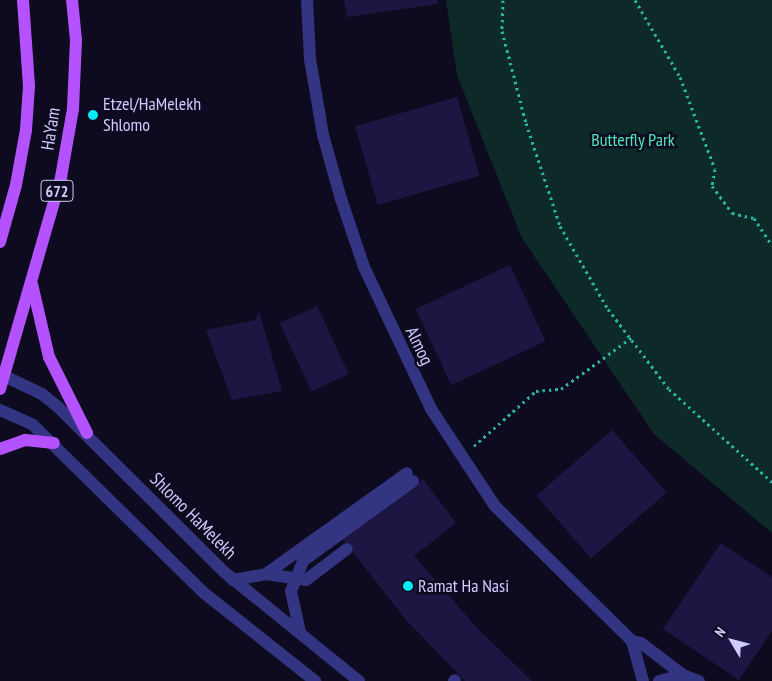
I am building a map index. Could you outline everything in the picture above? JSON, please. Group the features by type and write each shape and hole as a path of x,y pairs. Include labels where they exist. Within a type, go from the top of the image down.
{"main road":[{"name":"HaYam","path":"0,242 16,185 26,130 29,86 23,0"},
{"name":"HaYam","path":"2,375 32,282 61,178 73,109 76,40 72,0"},
{"path":"32,282 49,357 86,433"},
{"name":"672","path":"0,389 2,375"},
{"path":"0,450 25,440 54,443"}],"street":[{"name":"Almog","path":"307,0 310,59 323,135 341,199 394,335 459,457 495,506 632,641 641,643 683,675 699,681"},
{"name":"Shlomo HaMelekh","path":"2,375 42,394 86,433 233,580 359,681"},
{"path":"0,410 33,425 54,443 204,593 315,681"},
{"path":"266,574 410,477 315,551 293,578 292,603 300,632"},
{"path":"233,580 266,574 306,580 347,549"},
{"path":"632,641 643,681"},
{"path":"659,681 683,675"}],"path":[{"path":"503,0 502,31 526,122 560,226 608,309 669,389 772,482"},
{"path":"635,0 680,78 715,169 712,186 732,213 754,218 772,246"},
{"path":"459,457 536,391 561,389 631,338"}],"green space":[{"name":"Butterfly Park","path":"446,0 772,0 772,533 654,434 522,238 457,75"}],"building":[{"path":"344,0 437,0 438,4 347,17"},
{"path":"457,97 480,176 378,205 355,126"},
{"path":"510,265 545,341 451,385 416,309"},
{"path":"317,306 349,374 312,391 280,323"},
{"path":"259,311 282,391 232,400 206,330 255,320"},
{"path":"612,430 666,493 591,558 537,496"},
{"name":"Ramat Ha Nasi","path":"423,479 456,523 414,556 479,630 532,681 465,681 407,621 341,537"},
{"path":"721,543 772,577 772,631 739,680 663,629"}],"place":[{"name":"Etzel/HaMelekh Shlomo","path":"93,115"},
{"name":"Ramat Ha Nasi","path":"408,586"}]}
